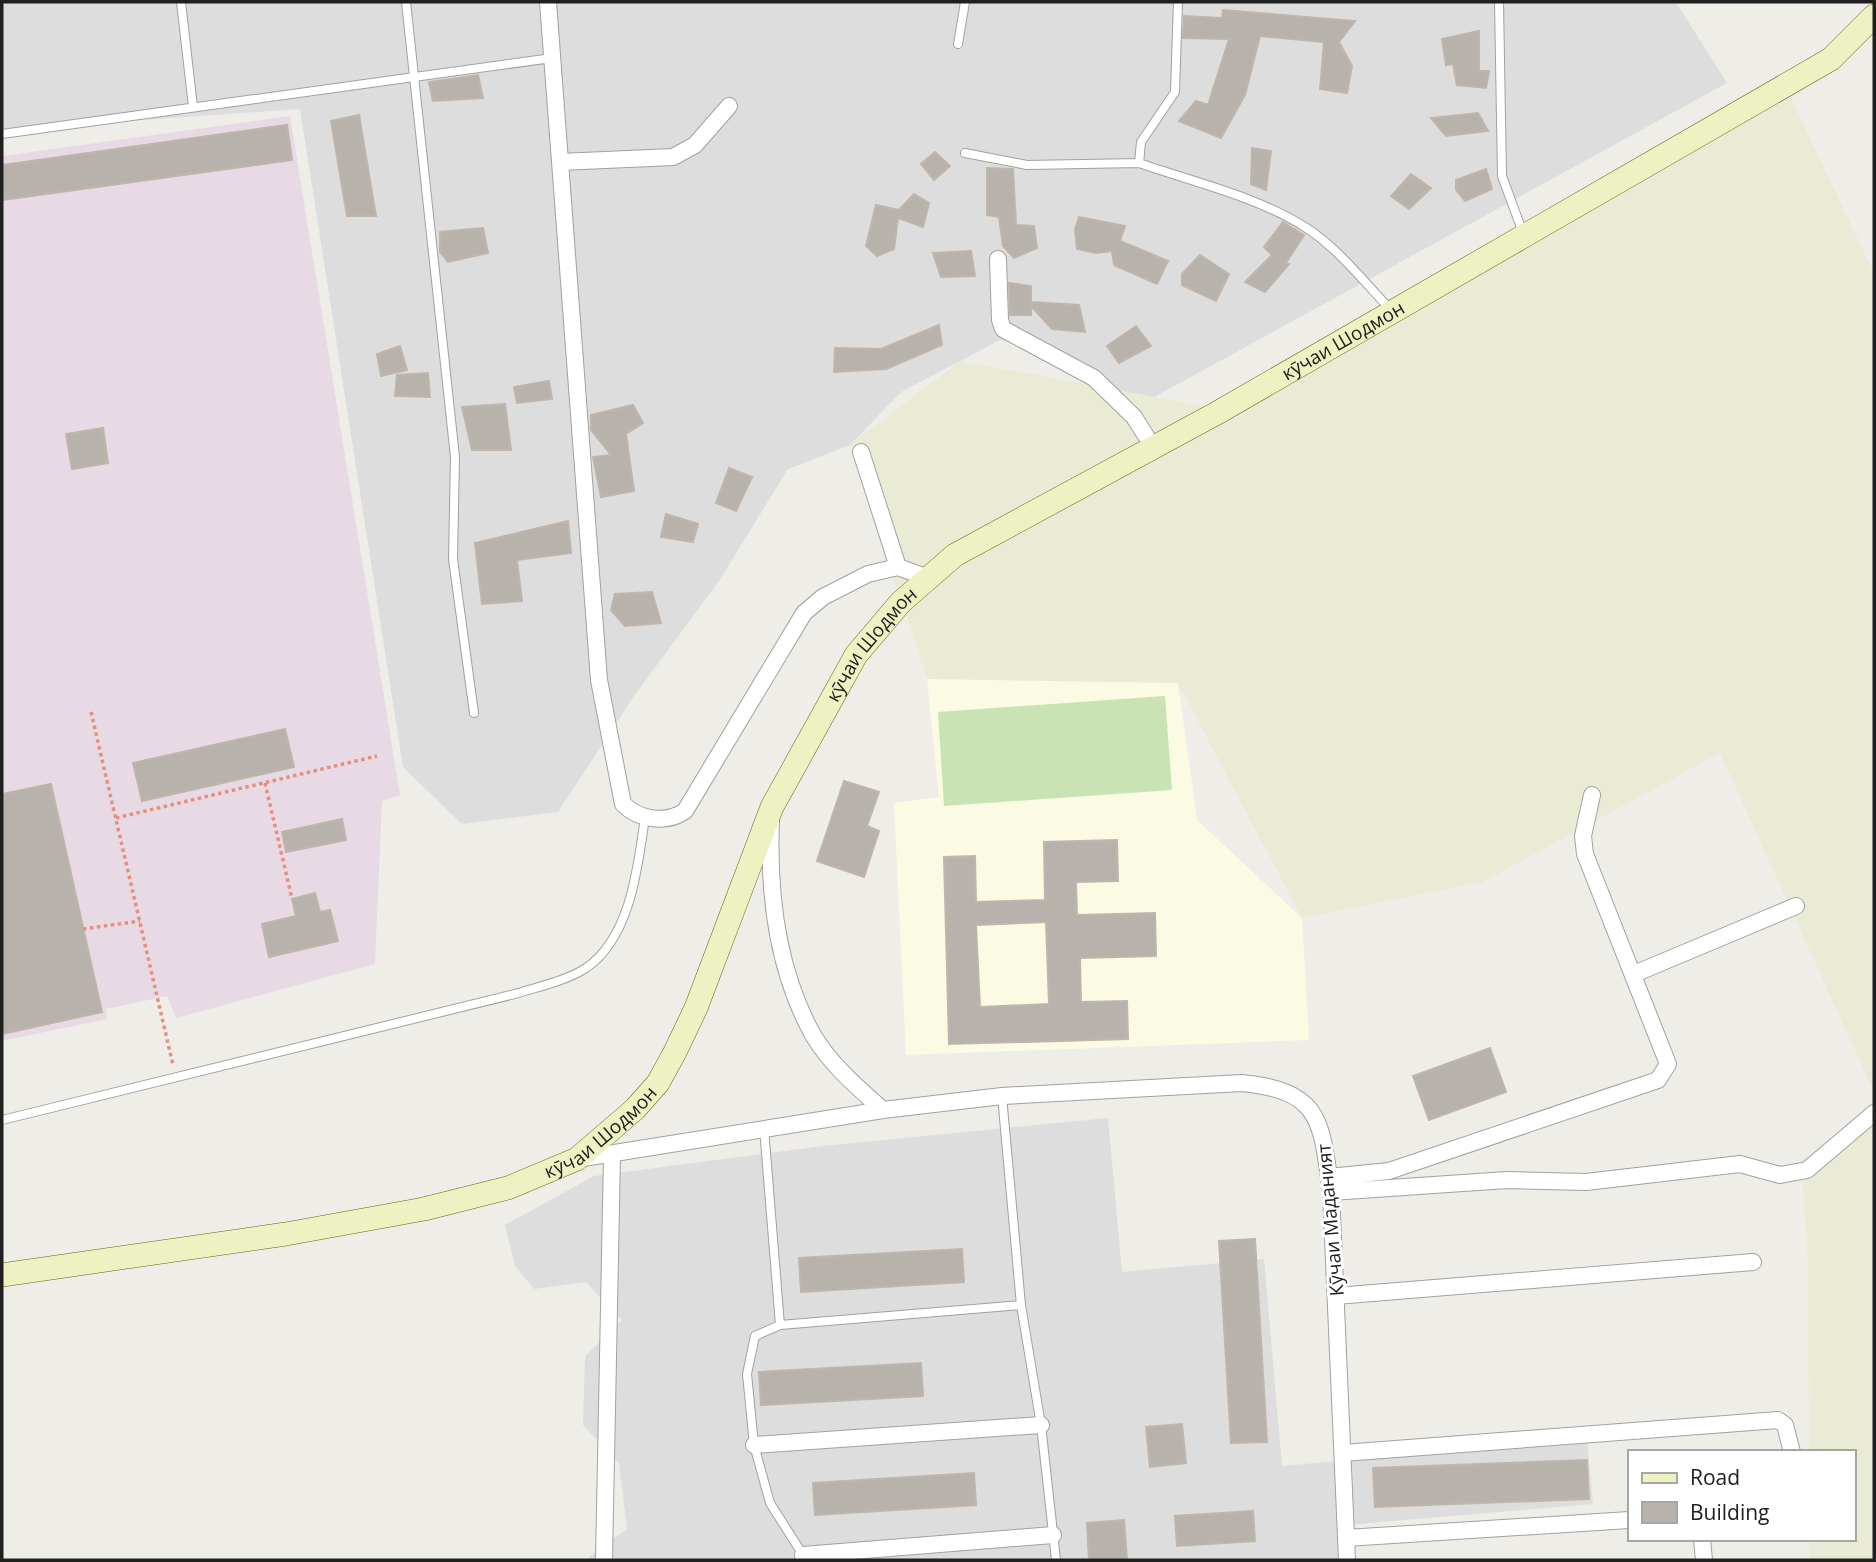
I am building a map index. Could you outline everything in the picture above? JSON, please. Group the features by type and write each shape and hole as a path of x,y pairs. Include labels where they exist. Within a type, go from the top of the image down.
{"main road":[{"name":"кӯчаи Шодмон","path":"2,1275 286,1234 424,1209 508,1188 577,1159 635,1109 658,1083 696,1008 772,807 856,655 901,602 928,578 956,555 1393,312 1831,58 1874,16"},
{"path":"1831,58 1874,35"}],"street":[{"path":"548,2 599,680 620,799 626,808 645,817 672,817 685,811 804,613 823,597 868,574 898,567 928,578"},
{"path":"560,162 673,157 695,145 729,106"},
{"path":"998,259 1000,320 1003,328 1094,377 1134,417 1153,447"},
{"path":"861,453 898,567"},
{"path":"1330,1184 1389,1171 1658,1080 1668,1064 1585,854 1583,836 1592,795"},
{"path":"772,807 769,867 772,897 793,990 814,1036 828,1056 883,1110"},
{"path":"1634,974 1796,906"},
{"name":"Кӯчаи Маданият","path":"577,1159 883,1110 1002,1096 1242,1083 1272,1086 1298,1097 1314,1113 1324,1137 1330,1184 1347,1560"},
{"path":"1330,1184 1507,1180 1586,1182 1740,1164 1780,1175 1797,1174 1807,1170 1874,1113"},
{"path":"604,1560 612,1155"},
{"path":"1336,1296 1753,1262"},
{"path":"1343,1453 1778,1420 1785,1426 1791,1450"},
{"path":"754,1445 1041,1425"},
{"path":"1346,1538 1628,1520"},
{"path":"804,1558 1053,1535"},
{"path":"1702,1541 1704,1560"}],"lane":[{"path":"181,2 193,107"},
{"path":"406,2 455,457 453,559 474,713"},
{"path":"958,44 965,2"},
{"path":"1139,163 1141,142 1175,92 1178,2"},
{"path":"1499,2 1502,176 1508,199 1525,236"},
{"path":"2,134 552,58"},
{"path":"965,153 1027,165 1139,163 1263,206 1305,227 1328,244 1393,312"},
{"path":"2,1120 515,995 585,968 612,938 633,895 645,817"},
{"path":"1002,1096 1021,1305 1041,1425 1056,1560"},
{"path":"764,1128 780,1325"},
{"path":"804,1558 770,1503 754,1445 747,1374 755,1336 780,1325 1021,1305"}],"path":[{"path":"91,712 175,1077"},
{"path":"116,818 377,756"},
{"path":"265,783 292,899"},
{"path":"83,929 140,921"}],"shaded area":[{"path":"2,2 1676,2 1727,83 1136,407 1083,364 1000,340 901,392 850,445 788,469 719,581 634,696 558,812 462,824 403,767 300,109 2,130"},
{"path":"1785,86 1874,273 1874,1092 1720,753 1483,882 1302,918 1178,683 927,679 850,445 960,361 1215,408"},
{"path":"290,116 400,795 382,801 375,964 176,1018 167,996 106,1009 107,1019 2,1041 2,156"},
{"path":"1069,670 1178,683 1197,820 1302,918 1309,1040 906,1055 894,803 939,797 927,679"},
{"path":"1874,1107 1874,1560 1809,1560 1809,1541 1855,1541 1855,1450 1809,1450 1808,1264 1801,1160"},
{"path":"1108,1118 1122,1272 1264,1259 1282,1466 1587,1439 1593,1504 1346,1525 1349,1560 589,1560 588,1558 627,1529 619,1463 583,1425 585,1356 622,1320 586,1282 534,1289 515,1266 505,1225 594,1176 823,1146"}],"green space":[{"path":"1165,696 1172,790 944,806 938,712"}],"building":[{"path":"1223,10 1355,21 1339,42 1352,66 1347,93 1320,89 1324,42 1260,36 1245,95 1221,138 1179,121 1196,101 1208,105 1229,39 1183,38 1184,16 1222,18"},
{"path":"1479,31 1479,71 1489,71 1486,88 1457,85 1453,64 1446,65 1442,39"},
{"path":"478,75 483,98 433,101 429,82"},
{"path":"1478,113 1488,131 1446,136 1431,118"},
{"path":"359,115 376,216 347,216 331,121"},
{"path":"287,125 292,160 2,200 2,165"},
{"path":"1252,148 1271,151 1266,190 1251,184"},
{"path":"935,152 950,166 934,180 921,164"},
{"path":"987,168 1013,169 1016,225 1034,226 1037,248 1014,258 1003,246 999,217 987,215"},
{"path":"1486,169 1492,189 1465,201 1456,190 1456,180"},
{"path":"1411,174 1431,188 1409,209 1391,196"},
{"path":"914,194 929,203 923,227 898,218 894,249 877,256 866,246 876,205 899,210"},
{"path":"1079,217 1125,226 1120,241 1168,261 1157,284 1114,265 1112,251 1096,253 1077,249 1075,229"},
{"path":"1283,222 1304,235 1286,263 1289,264 1265,292 1245,282 1272,255 1264,247"},
{"path":"483,228 488,253 448,262 440,252 440,232"},
{"path":"971,251 975,276 941,277 933,253"},
{"path":"1200,255 1229,274 1216,301 1182,285 1182,274"},
{"path":"1009,283 1031,286 1031,302 1079,305 1085,332 1052,329 1031,306 1031,315 1010,315"},
{"path":"939,325 942,345 886,369 834,372 835,348 881,349"},
{"path":"1136,326 1151,346 1119,363 1107,346"},
{"path":"400,346 407,370 381,376 377,354"},
{"path":"428,373 430,397 395,396 397,375"},
{"path":"549,381 552,399 517,403 514,387"},
{"path":"505,404 511,450 472,450 462,407"},
{"path":"633,405 643,423 626,434 634,491 601,497 593,457 611,455 591,430 591,415"},
{"path":"103,428 108,463 72,469 66,434"},
{"path":"729,468 752,477 736,511 716,503"},
{"path":"666,514 698,524 693,542 661,537"},
{"path":"568,521 571,553 517,560 522,601 482,604 475,543"},
{"path":"652,592 661,623 625,626 611,610 615,594"},
{"path":"285,729 294,767 142,801 133,763"},
{"path":"844,781 879,792 867,826 879,831 864,877 817,861"},
{"path":"51,784 102,1012 2,1034 2,794"},
{"path":"342,819 346,840 286,852 282,832"},
{"path":"1117,840 1118,881 1076,882 1077,915 1155,913 1156,956 1080,958 1081,1002 1127,1001 1128,1039 949,1044 944,857 975,856 976,902 1045,900 1044,842","holes":["1046,922 1049,1004 980,1007 976,925"]},
{"path":"315,893 320,912 330,910 338,941 269,957 262,924 296,916 292,899"},
{"path":"1490,1048 1506,1092 1429,1120 1413,1076"},
{"path":"1255,1239 1267,1442 1231,1443 1219,1241"},
{"path":"962,1249 964,1282 801,1292 799,1258"},
{"path":"921,1363 923,1396 761,1405 759,1372"},
{"path":"1182,1424 1186,1463 1150,1467 1146,1427"},
{"path":"1587,1460 1589,1499 1375,1507 1373,1468"},
{"path":"974,1473 976,1505 815,1515 813,1483"},
{"path":"1253,1511 1255,1541 1177,1546 1175,1516"},
{"path":"1124,1520 1127,1560 1089,1560 1087,1523"}]}
